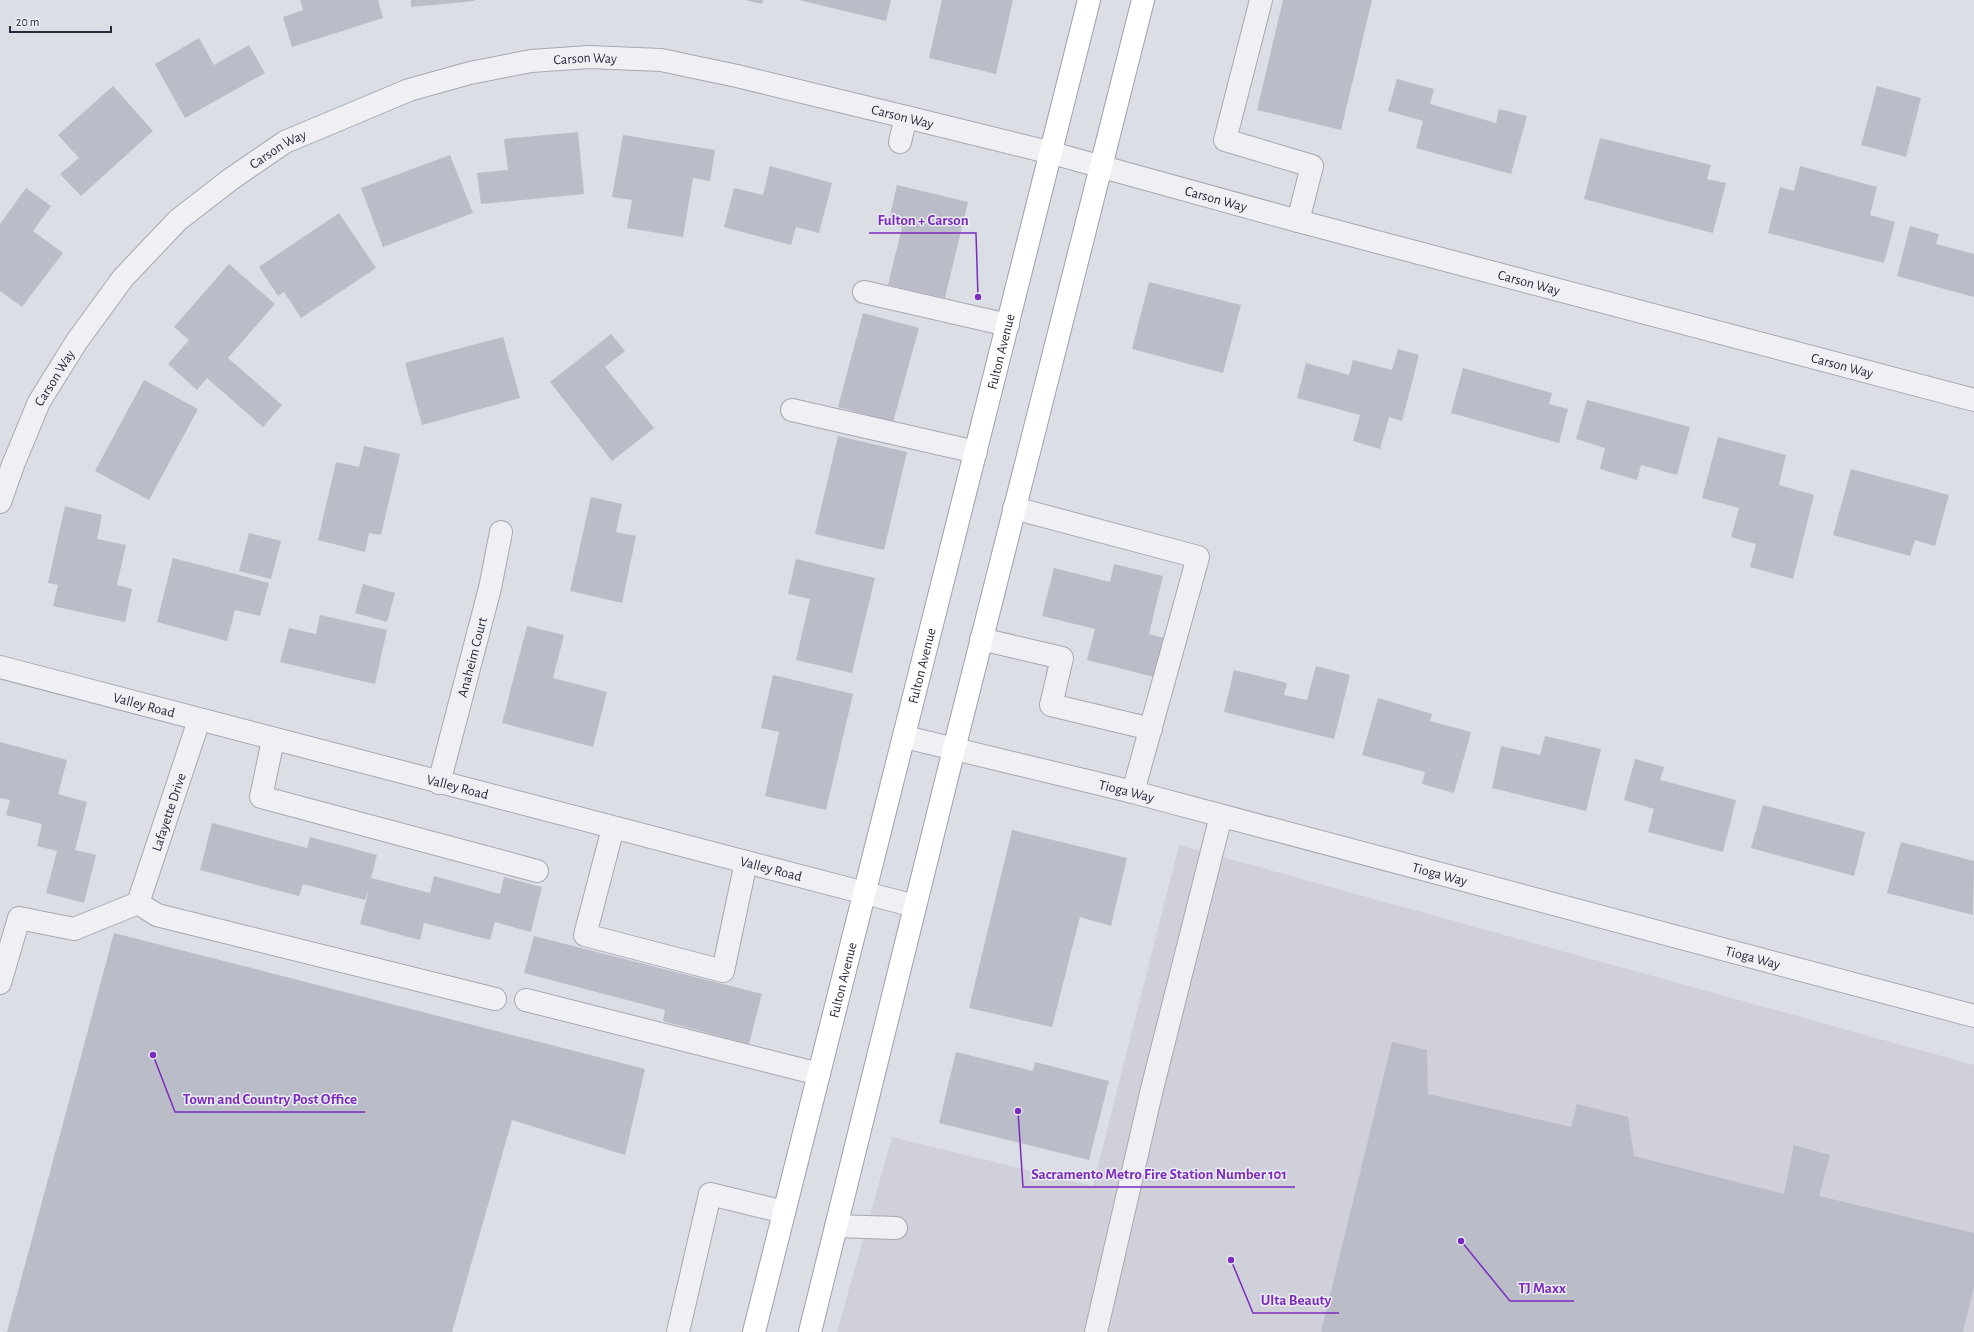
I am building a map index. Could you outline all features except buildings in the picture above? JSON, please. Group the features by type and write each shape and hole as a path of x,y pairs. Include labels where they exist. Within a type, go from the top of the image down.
{"main road":[{"name":"Fulton Avenue","path":"754,1332 1052,153 1089,0"},
{"path":"810,1332 981,639 1143,0"}],"street":[{"path":"1261,0 1225,140 1312,166 1298,221"},
{"name":"Carson Way","path":"0,502 13,465 39,402 77,341 123,278 178,220 231,179 285,142 409,90 470,73 531,61 589,57 661,60 737,76 1052,153 1298,221 1974,400"},
{"path":"900,142 906,117"},
{"path":"864,292 1008,325"},
{"path":"792,410 976,452"},
{"path":"1014,508 1198,557 1134,792"},
{"name":"Anaheim Court","path":"439,783 490,588 502,532"},
{"path":"981,639 1062,658 1051,705 1151,729"},
{"name":"Valley Road","path":"0,667 273,740 915,906"},
{"name":"Lafayette Drive","path":"138,904 199,720"},
{"name":"Tioga Way","path":"905,737 1134,792 1974,1016"},
{"path":"273,740 261,797 537,871"},
{"path":"1096,1332 1154,1082 1221,816"},
{"path":"613,828 585,935 723,971 746,862"},
{"path":"0,983 19,918 74,928 138,904 157,915 495,999"},
{"path":"526,1000 819,1074"},
{"path":"678,1332 710,1194 784,1212"},
{"path":"836,1226 896,1228"}],"shaded area":[{"path":"1179,845 1974,1065 1974,1332 837,1332 892,1137 1093,1186"}],"place":[{"name":"Fulton + Carson","path":"978,297"},
{"name":"Town and Country Post Office","path":"153,1055"},
{"name":"Sacramento Metro Fire Station Number 101","path":"1018,1111"},
{"name":"TJ Maxx","path":"1461,1241"},
{"name":"Ulta Beauty","path":"1231,1260"}]}
